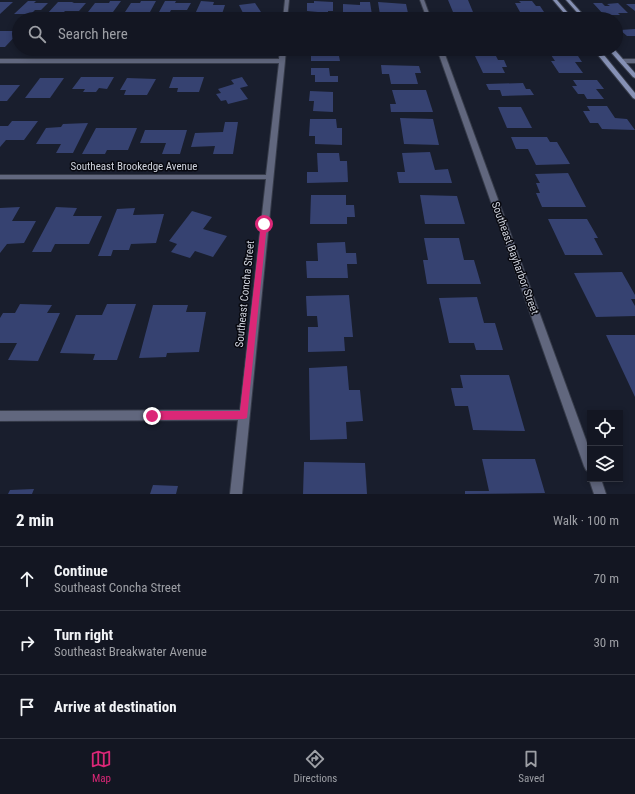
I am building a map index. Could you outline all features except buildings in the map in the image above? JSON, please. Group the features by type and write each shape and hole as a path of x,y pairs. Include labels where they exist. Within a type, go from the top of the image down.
{"street":[{"path":"286,12 287,0"},
{"path":"422,0 426,12"},
{"path":"555,0 565,12"},
{"path":"568,0 579,12"},
{"name":"Southeast Concha Street","path":"236,494 282,56"},
{"name":"Southeast Bayharbor Street","path":"443,56 587,458"},
{"path":"602,56 635,97"},
{"path":"617,56 635,76"},
{"path":"0,61 282,61"},
{"path":"622,61 635,61"},
{"name":"Southeast Brookedge Avenue","path":"0,177 269,177"},
{"path":"0,416 244,415"},
{"path":"595,482 600,494"}],"route":[{"path":"152,416 244,415 264,224"}]}
